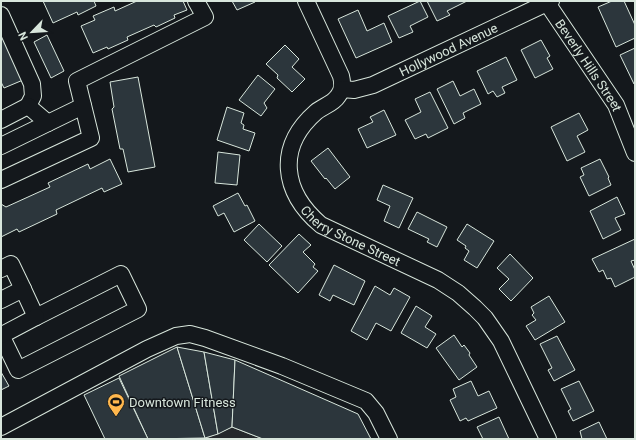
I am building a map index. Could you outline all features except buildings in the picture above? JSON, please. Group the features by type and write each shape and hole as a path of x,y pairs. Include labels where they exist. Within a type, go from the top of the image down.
{"street":[{"path":"1,180 91,138 77,81 205,18 196,1"},
{"path":"306,1 340,76 342,89"},
{"name":"Hollywood Avenue","path":"342,89 354,90 373,84 549,2"},
{"name":"Beverly Hills Street","path":"549,2 616,105 635,153"},
{"path":"1,15 32,84 33,96 28,106 1,120"},
{"name":"Cherry Stone Street","path":"342,89 339,96 317,112 295,136 290,152 289,170 290,182 296,196 310,216 321,224 438,280 458,293 475,308 485,318 501,340 548,439"},
{"path":"28,106 48,123"},
{"path":"1,146 83,106"},
{"path":"1,269 11,264 36,317"},
{"path":"122,274 138,309 18,370 1,335 36,317 122,274"},
{"path":"1,300 23,289"},
{"path":"1,427 147,349 176,336 190,334 282,366 366,401 376,413 389,439"}],"shaded area":[{"path":"232,427 263,439 204,439"}],"place":[{"name":"Downtown Fitness","path":"116,417"}]}
